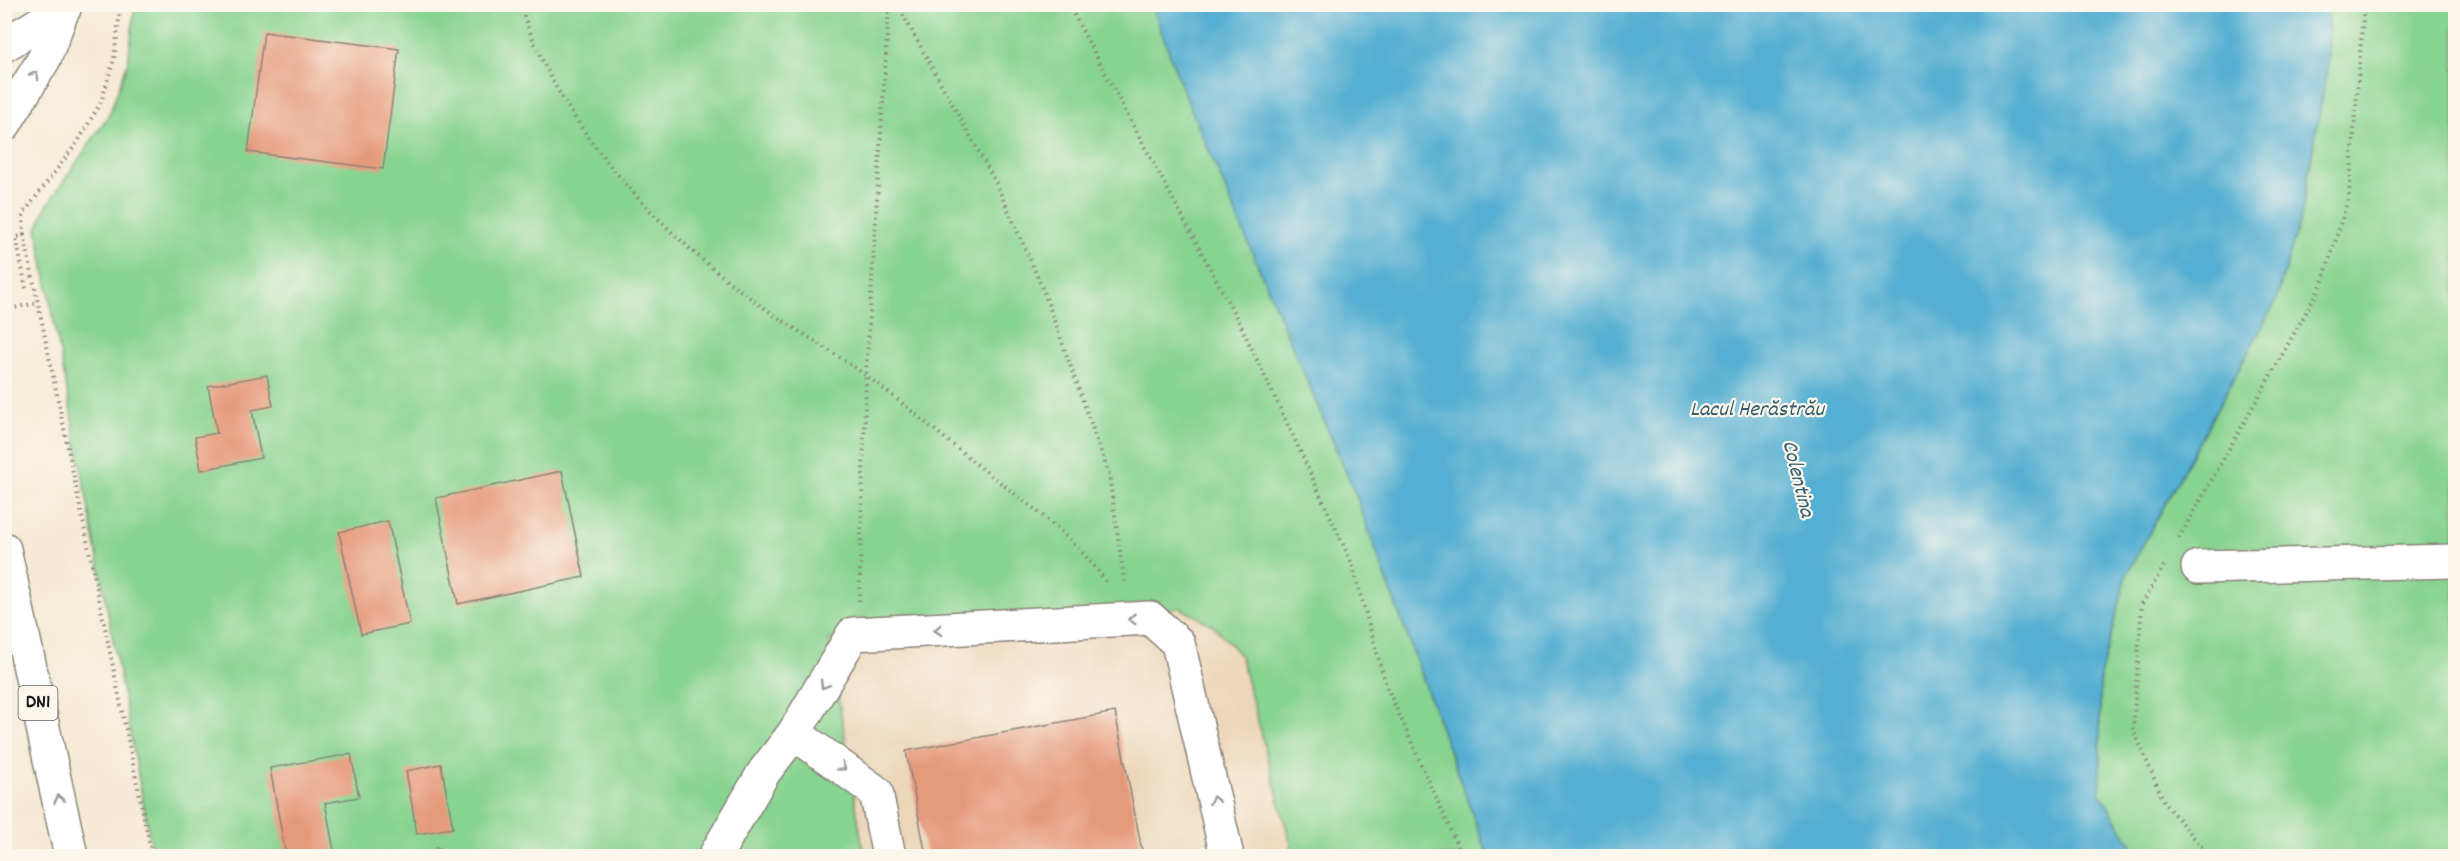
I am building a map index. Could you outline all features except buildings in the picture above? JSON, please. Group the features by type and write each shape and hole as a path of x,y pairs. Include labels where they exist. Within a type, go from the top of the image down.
{"main road":[{"path":"4,45 65,7"},
{"path":"4,125 44,59 65,7"},
{"name":"DN1","path":"4,549 71,856"},
{"path":"2198,567 2456,561"},
{"path":"715,856 764,772 794,733 853,634 1150,618 1178,643 1227,856"},
{"path":"794,733 876,792 889,856"}],"path":[{"path":"121,4 114,59 101,102 79,140 23,214 24,235 37,303 152,856"},
{"path":"520,4 550,75 576,120 613,170 643,203 741,291 866,376 1068,538 1098,571 1130,619"},
{"path":"853,634 859,606 866,376 889,4"},
{"path":"897,4 996,183 1043,288 1109,474 1130,619"},
{"path":"1068,4 1241,326 1300,451 1352,564 1386,685 1462,856"},
{"path":"2176,543 2322,284 2349,196 2364,4"},
{"path":"24,235 16,237 26,288"},
{"path":"4,310 37,303"},
{"path":"2164,564 2142,604 2133,729 2165,804 2210,856"}],"shaded area":[{"path":"1180,608 1214,626 1240,655 1294,856 864,856 829,639"}],"green space":[{"path":"135,5 1152,5 1181,85 1355,493 1488,856 1294,856 1240,655 1214,626 1180,608 829,639 864,856 153,856 37,229 46,207 109,115 128,62"},
{"path":"2327,5 2455,5 2455,856 2138,856 2100,793 2100,676 2127,574 2276,301 2301,216 2329,59"}],"water":[{"name":"Lacul Herăstrău","path":"1152,5 2327,5 2329,59 2301,216 2276,301 2127,574 2100,676 2100,793 2138,856 1488,856 1355,493 1181,85"}],"water label":[{"name":"Colentina","path":"1797,479"}]}
